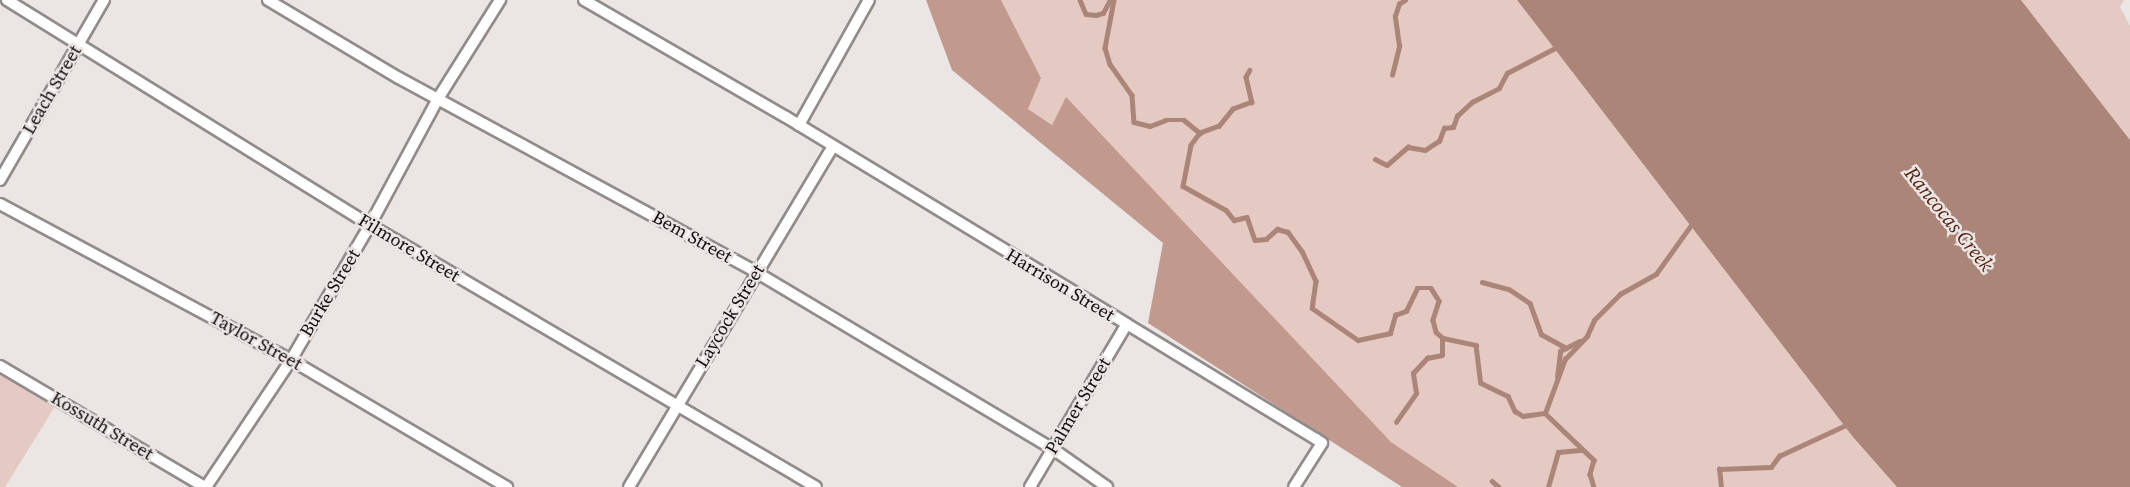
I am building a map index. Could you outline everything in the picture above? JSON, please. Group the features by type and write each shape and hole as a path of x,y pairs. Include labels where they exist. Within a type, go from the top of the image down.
{"street":[{"name":"Filmore Street","path":"8,0 80,42 370,225 675,407 816,487"},
{"name":"Leach Street","path":"0,180 104,0"},
{"name":"Bem Street","path":"268,0 399,78 439,97 756,272 1053,450 1107,487"},
{"name":"Burke Street","path":"206,487 291,360 370,225 439,97 500,0"},
{"name":"Harrison Street","path":"584,0 799,125 1322,443 1294,487"},
{"path":"799,125 869,0"},
{"name":"Laycock Street","path":"629,487 833,146"},
{"name":"Taylor Street","path":"0,204 291,360 507,487"},
{"name":"Palmer Street","path":"1030,487 1126,325"},
{"name":"Kossuth Street","path":"0,366 206,487"}],"shaded area":[{"path":"926,0 1001,0 1041,78 1028,109 1052,125 1066,97 1391,442 1458,487 1402,487 1148,323 1163,243 952,70"},
{"path":"1001,0 1517,0 1853,437 1897,487 1458,487 1391,442 1066,98 1052,125 1028,109 1041,78"},
{"path":"2021,0 2124,0 2120,7 2130,26 2130,140"},
{"path":"0,366 59,400 5,487 0,487"}],"water":[{"name":"Rancocas Creek","path":"1517,0 2021,0 2130,140 2130,487 1897,487 1853,437"}],"waterway":[{"path":"1080,0 1086,14 1096,15 1103,13 1110,0"},
{"path":"1114,0 1105,48 1110,64 1132,95 1134,122 1150,126 1166,120 1184,120 1200,133"},
{"path":"1392,75 1399,46 1395,16 1399,4 1405,0"},
{"path":"1375,159 1387,165 1408,147 1425,150 1439,141 1444,128 1453,127 1457,116 1472,102 1499,88 1507,73 1559,46"},
{"path":"1250,70 1246,77 1252,102 1233,109 1219,126 1200,133 1191,145 1183,186 1226,210 1234,220 1247,217 1255,240 1266,239 1277,229 1288,232 1302,251 1316,281 1312,308 1358,340 1390,333 1395,315 1406,311 1417,288 1431,288 1439,301 1433,320 1436,332 1443,338 1476,345 1481,383 1508,396 1515,411 1523,416 1545,413"},
{"path":"1545,413 1565,359 1587,336 1594,320 1620,294 1656,274 1694,221"},
{"path":"1482,282 1509,289 1530,303 1541,334 1566,348"},
{"path":"1396,422 1416,393 1413,373 1427,358 1442,355 1442,338"},
{"path":"1557,377 1560,351 1580,341"},
{"path":"1545,413 1594,460 1590,474 1594,487"},
{"path":"1721,487 1719,469 1771,467 1779,456 1850,423"},
{"path":"1548,487 1558,452 1582,450"},
{"path":"1492,481 1499,487"}]}
